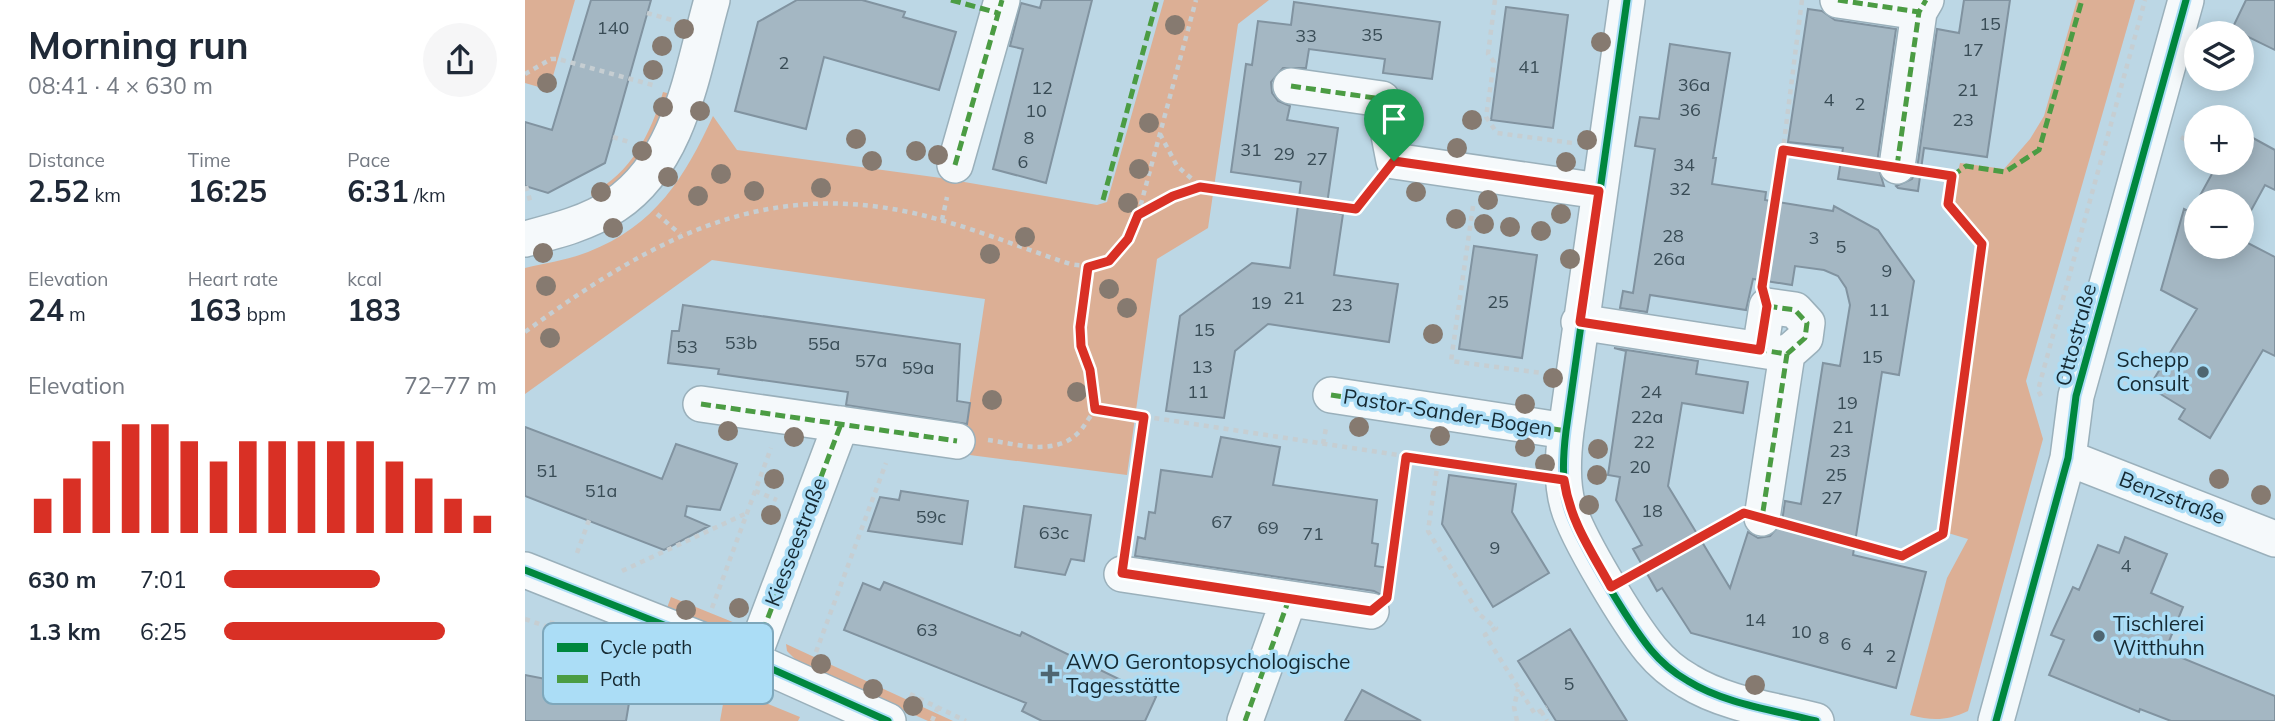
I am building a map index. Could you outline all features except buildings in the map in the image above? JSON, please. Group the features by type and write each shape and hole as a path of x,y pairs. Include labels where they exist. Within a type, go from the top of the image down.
{"street":[{"path":"525,239 572,225 617,204 646,176 660,158 673,131 712,0"},
{"path":"955,166 1002,0"},
{"name":"Pastor-Sander-Bogen","path":"1626,0 1566,431 1564,480 1567,505 1578,531 1650,649 1689,682 1720,696 1816,721"},
{"path":"1838,0 1923,6 1897,166"},
{"name":"Ottostraße","path":"1996,721 2068,458 2076,396 2186,0"},
{"path":"1291,86 1382,99 1394,161 1599,191"},
{"path":"1762,518 1773,352 1767,306"},
{"path":"1580,322 1773,352"},
{"name":"Pastor-Sander-Bogen","path":"1331,396 1566,431"},
{"path":"701,404 957,441"},
{"name":"Kiesseestraße","path":"765,623 841,424"},
{"name":"Benzstraße","path":"2068,458 2275,539"},
{"path":"525,570 658,623"},
{"path":"1122,573 1371,611"},
{"path":"1245,721 1289,599"},
{"path":"773,670 888,721"}],"path":[{"path":"525,332 559,307 680,234 777,205 821,202 942,220 1070,264 1088,267 1109,261 1128,239 1138,215 1196,0"},
{"path":"1495,0 1488,54 1494,62 1486,117 1497,133 1578,144"},
{"path":"1767,306 1762,287 1802,0"},
{"path":"525,74 551,58 558,58 685,94"},
{"path":"1160,134 1177,166 1200,187"},
{"path":"1611,587 1744,513 1902,556 1943,534 1982,244 1948,204 1952,176 1783,150"},
{"path":"1138,215 1173,196 1200,187 1356,209 1394,161"},
{"path":"1477,173 1451,361 1546,373"},
{"path":"957,441 965,437 1044,448 1058,446 1081,430 1095,409 1090,370 1081,346 1080,327 1088,267"},
{"path":"1095,409 1564,480"},
{"path":"712,608 783,416"},
{"path":"1122,573 1144,417"},
{"path":"816,653 897,432"},
{"path":"1371,611 1387,598 1406,457"},
{"path":"1438,461 1428,531 1479,614 1496,628 1485,635 1535,714 1547,707"},
{"path":"622,571 747,513"},
{"path":"577,553 590,520"},
{"path":"552,623 555,606"},
{"path":"525,619 543,625"},
{"path":"1517,721 1514,707 1519,689"},
{"path":"932,721 938,707"},
{"path":"1541,711 1547,721"}],"shaded area":[{"path":"525,0 575,0 549,90 525,83"},
{"path":"1164,0 1269,0 1238,24 1208,228 1157,259 1127,475 962,454 985,299 712,260 525,394 525,268 588,252 611,241 650,214 679,179 713,116 737,150 941,178 1097,205 1107,202"},
{"path":"2077,0 2135,0 2026,381 2043,439 1968,711 1946,718 1918,717 1910,715 1947,578 1968,539 1938,530 1977,246 1944,205 1947,180 1956,181 1960,163 2004,169 2030,139 2044,116"},
{"path":"663,92 671,94 650,141 620,180 593,202 591,193 617,175 638,151"},
{"path":"671,597 735,623 702,623 667,608"},
{"path":"786,644 953,721 928,721 799,663 787,651"},
{"path":"723,704 768,704 800,717 798,721 720,721"}],"marked path":[{"path":"951,0 998,13"},
{"path":"955,165 1002,0"},
{"path":"1103,200 1157,0"},
{"path":"1838,0 1919,12 1926,0"},
{"path":"1952,176 1966,166 2005,172 2039,150 2082,0"},
{"path":"1897,166 1919,12"},
{"path":"1291,86 1382,99 1394,161 1599,191"},
{"path":"1760,350 1767,306 1795,310 1807,323 1805,338 1787,354"},
{"path":"1579,322 1787,354 1762,518"},
{"path":"1331,395 1566,431"},
{"path":"701,404 957,441"},
{"path":"766,623 841,424"},
{"path":"1122,574 1371,611"},
{"path":"1245,721 1289,599"}],"cycle path":[{"path":"1627,0 1566,431 1563,478 1568,506 1592,559 1617,601 1651,650 1668,667 1702,689 1718,695 1750,706 1816,721"},
{"path":"1996,721 2068,458 2076,396 2186,0"},
{"path":"525,570 659,623"},
{"path":"773,669 888,721"}],"place":[{"name":"Schepp Consult","path":"2203,372"},
{"name":"Tischlerei Witthuhn","path":"2099,636"},
{"name":"AWO Gerontopsychologische Tagesstätte","path":"1050,674"}],"route":[{"path":"1783,150 1952,176 1948,204 1982,244 1943,534 1902,556 1744,513 1611,587 1578,531 1567,505 1564,480 1406,457 1387,598 1371,611 1122,573 1144,417 1095,409 1090,370 1081,346 1080,327 1088,267 1109,261 1128,239 1138,215 1173,196 1200,187 1356,209 1394,161 1599,191 1580,322 1760,350 1767,306 1762,287 1783,150"}]}
